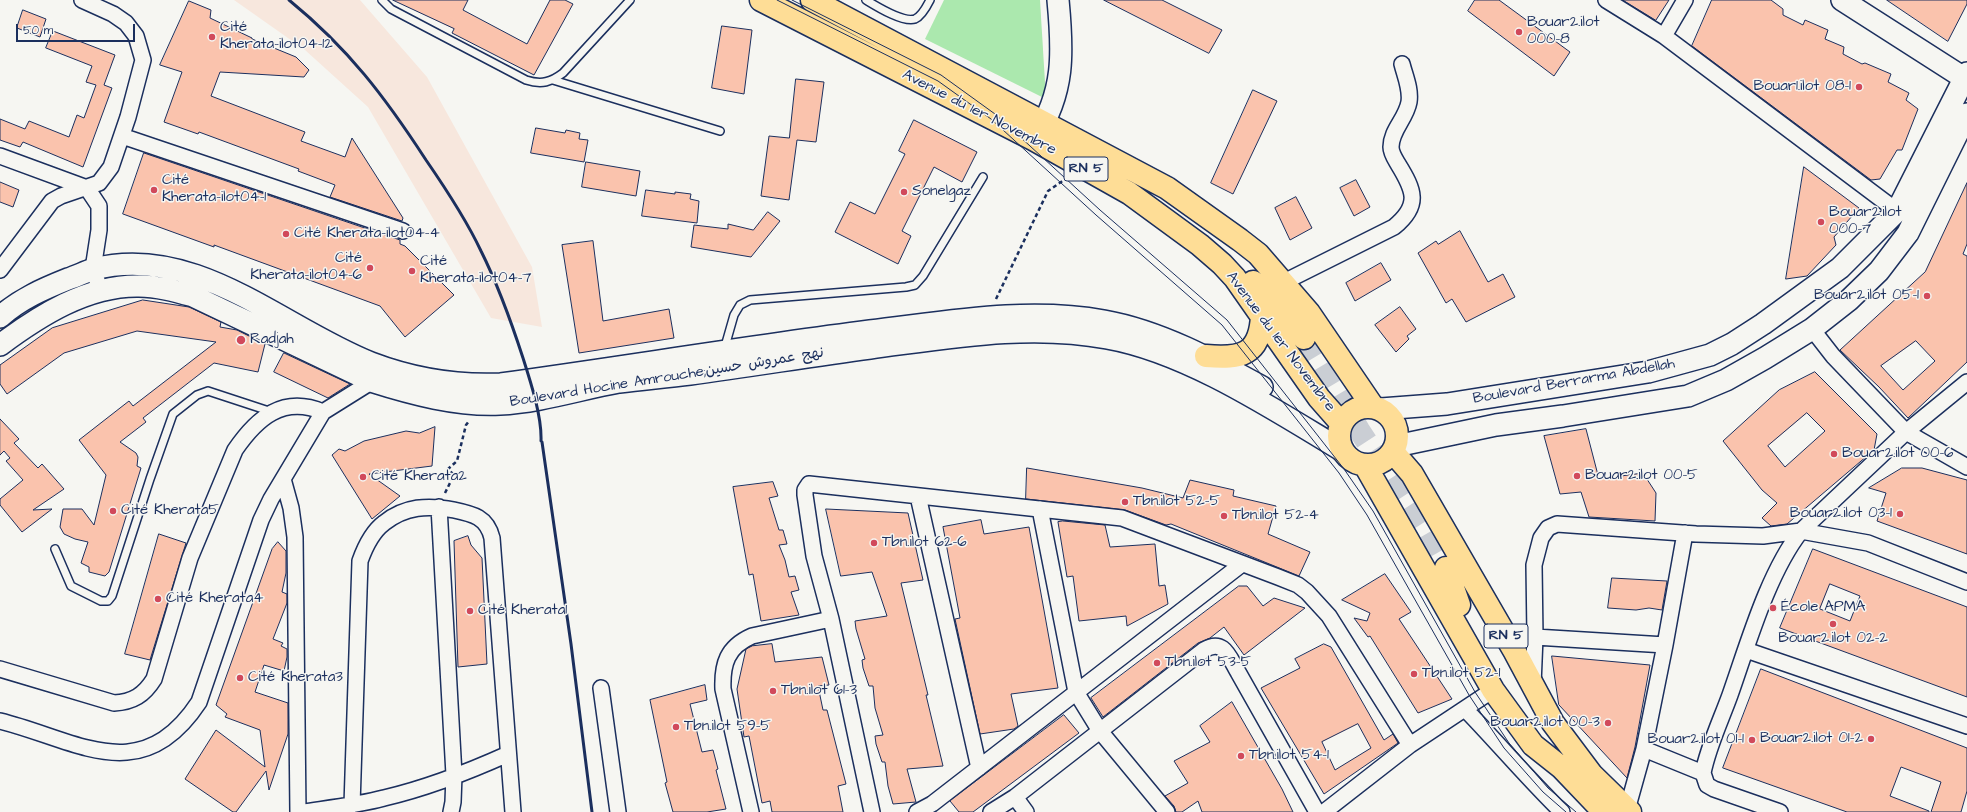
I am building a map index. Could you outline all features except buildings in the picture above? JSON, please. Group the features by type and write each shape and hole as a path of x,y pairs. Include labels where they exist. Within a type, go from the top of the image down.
{"main road":[{"name":"Avenue du 1er Novembre","path":"761,0 1039,131 1167,188 1258,254 1284,282 1309,313 1377,408"},
{"name":"Avenue du 1er Novembre","path":"812,0 1039,131 1076,164 1129,192 1170,222 1222,264 1247,293 1319,398 1341,435"},
{"path":"1039,131 1055,99 1062,59 1058,0"},
{"path":"1842,0 1966,77"},
{"name":"Boulevard Berrarma Abdellah","path":"1377,408 1447,404 1648,372 1710,355 1763,324 1840,268 1897,211 1966,77"},
{"name":"Boulevard Berrarma Abdellah","path":"1394,449 1496,425 1688,396 1726,380 1812,329 1849,300 1879,272 1908,233 1967,114"},
{"name":"RN 5","path":"1129,192 1187,223 1209,238 1229,256 1304,338 1268,283 1248,259 1203,214"},
{"name":"Boulevard Hocine Amrouche;نهج عمروش حسين","path":"0,317 29,296 93,270 116,265 140,264 178,270 222,285 334,346 371,363 426,379 458,384 501,384 723,352 987,317 1040,314 1103,321 1151,334 1206,356 1267,390 1341,435"},
{"name":"Boulevard Hocine Amrouche;نهج عمروش حسين","path":"0,345 46,314 65,304 100,292 138,286 168,289 193,296 371,381 397,390 483,403 525,401 619,382 972,335 1043,331 1107,338 1140,346 1181,362 1261,401 1341,435"},
{"path":"1206,356 1230,358 1250,349 1259,341 1262,330 1262,316"},
{"path":"1358,408 1377,408 1393,421 1397,437 1394,449 1380,462 1364,465 1349,458 1341,435 1345,417 1358,408"},
{"name":"RN 5","path":"1394,449 1412,474 1533,687 1553,723 1568,760"},
{"name":"RN 5","path":"1364,465 1493,690 1534,745 1568,760 1592,775 1629,811"},
{"name":"RN 5","path":"1568,760 1528,723 1460,606 1446,568 1544,726 1558,742 1568,760 1604,812"}],"street":[{"path":"0,270 52,201 61,196 99,183 111,167 122,136 143,60 136,36 126,23 112,14 82,0"},
{"path":"1606,0 1664,36 1897,211"},
{"path":"1664,36 1685,0"},
{"path":"1284,282 1394,227 1405,218 1410,209 1413,196 1410,184 1390,149 1391,139 1409,103 1409,89 1402,64"},
{"path":"122,136 403,231"},
{"path":"0,156 87,188 99,206 100,215 93,270 100,292"},
{"path":"1812,329 1828,350 1906,432 1967,467"},
{"path":"0,721 86,749 105,753 142,749 160,742 175,731 188,718 199,702 261,520 283,479 323,412 371,381 385,375 403,373"},
{"path":"1780,812 1714,789 1708,785 1703,773 1746,650 1779,564 1791,543 1801,531 1906,432 1967,382"},
{"path":"0,669 114,703 128,701 142,694 154,679 190,558 235,450 245,435 258,422 273,412 288,406 300,405 323,412"},
{"path":"283,479 291,508 295,537 298,812"},
{"path":"872,812 831,619 814,556 805,494 807,486 813,484 1122,518 1298,585 1319,604 1329,616 1410,745"},
{"path":"918,496 979,768"},
{"path":"352,805 360,561 365,547 373,534 383,523 396,515 409,510 424,507 439,507 475,515 486,522 490,529 492,538 513,812"},
{"path":"439,507 454,775 454,802 451,812"},
{"path":"1040,509 1076,692 1100,731 1167,812"},
{"path":"1533,687 1535,637 1534,565 1541,538 1548,528 1557,524 1575,524 1685,533 1763,536 1801,531 1868,543 1967,582"},
{"path":"1629,811 1644,749 1685,533"},
{"path":"917,812 932,804 1242,564"},
{"path":"751,812 723,689 722,676 728,655 740,641 752,636 831,619"},
{"path":"1535,637 1665,644"},
{"path":"991,812 1015,797 1204,650 1211,646 1220,646 1238,672 1317,812"},
{"path":"1746,650 1967,726"},
{"path":"601,688 618,812"},
{"path":"1324,812 1410,745 1493,690"},
{"path":"1465,709 1514,760 1537,788 1562,812"},
{"path":"1644,749 1703,773"},
{"path":"303,812 352,805 416,790 508,754"},
{"path":"1015,797 1026,812"}],"lane":[{"path":"382,0 391,9 526,80 536,83 553,80 563,73 630,0"},
{"path":"866,0 884,10 909,20 919,16 930,0"},
{"path":"553,80 720,131"},
{"path":"723,352 734,315 740,305 750,300 916,285 983,178"},
{"path":"55,549 71,586 101,601 108,601 112,596 173,414 197,395 208,391 273,412"}],"path":[{"path":"987,317 1048,191 1067,179 1076,164"},
{"path":"439,507 454,475 448,469 457,461 466,425 483,403"}],"shaded area":[{"path":"234,0 360,0 427,77 532,267 542,327 491,318 368,107 305,50"}],"green space":[{"path":"944,0 1040,0 1046,99 925,39"}],"tunnel":[{"path":"1304,338 1359,430 1425,531 1446,568"}],"tram line":[{"path":"777,0 938,81 991,119 1096,215 1222,325 1339,473 1367,515 1469,695 1504,748 1543,792 1566,812"},
{"path":"792,0 941,75 995,114 1100,210 1227,320 1344,469 1373,511 1475,692 1509,743 1548,788 1576,812"}],"railway":[{"path":"289,0 330,36 380,94 411,137 469,227 504,303 518,344 529,378 540,421 541,441"},
{"path":"542,442 571,644 592,812"}],"place":[{"name":"Bouar2.ilot 000-8","path":"1519,32"},
{"name":"Cité Kherata-ilot04-12","path":"212,37"},
{"name":"Bouar1.ilot 08-1","path":"1859,87"},
{"name":"Cité Kherata-ilot04-1","path":"154,190"},
{"name":"Sonelgaz","path":"904,192"},
{"name":"Bouar2.ilot 000-7","path":"1821,222"},
{"name":"Cité Kherata-ilot04-4","path":"286,234"},
{"name":"Cité Kherata-ilot04-6","path":"370,268"},
{"name":"Cité Kherata-ilot04-7","path":"412,271"},
{"name":"Bouar2.ilot 05-1","path":"1927,296"},
{"name":"Radjah","path":"241,340"},
{"name":"Bouar2.ilot 00-6","path":"1834,454"},
{"name":"Bouar2.ilot 00-5","path":"1577,476"},
{"name":"Cité Kherata2","path":"363,477"},
{"name":"Tbn.ilot 52-5","path":"1125,502"},
{"name":"Cité Kherata5","path":"113,511"},
{"name":"Bouar2.ilot 03-1","path":"1900,514"},
{"name":"Tbn.ilot 52-4","path":"1224,516"},
{"name":"Tbn.ilot 62-6","path":"874,543"},
{"name":"Cité Kherata4","path":"158,599"},
{"name":"École APMA","path":"1773,608"},
{"name":"Cité Kherata1","path":"470,611"},
{"name":"Bouar2.ilot 02-2","path":"1833,624"},
{"name":"Tbn.ilot 53-5","path":"1157,663"},
{"name":"Tbn.ilot 52-1","path":"1414,674"},
{"name":"Cité Kherata3","path":"240,678"},
{"name":"Tbn.ilot 61-3","path":"773,691"},
{"name":"Bouar2.ilot 00-3","path":"1608,723"},
{"name":"Tbn.ilot 59-5","path":"676,727"},
{"name":"Bouar2.ilot 01-2","path":"1871,739"},
{"name":"Bouar2.ilot 01-1","path":"1752,740"},
{"name":"Tbn.ilot 54-1","path":"1241,756"}]}
